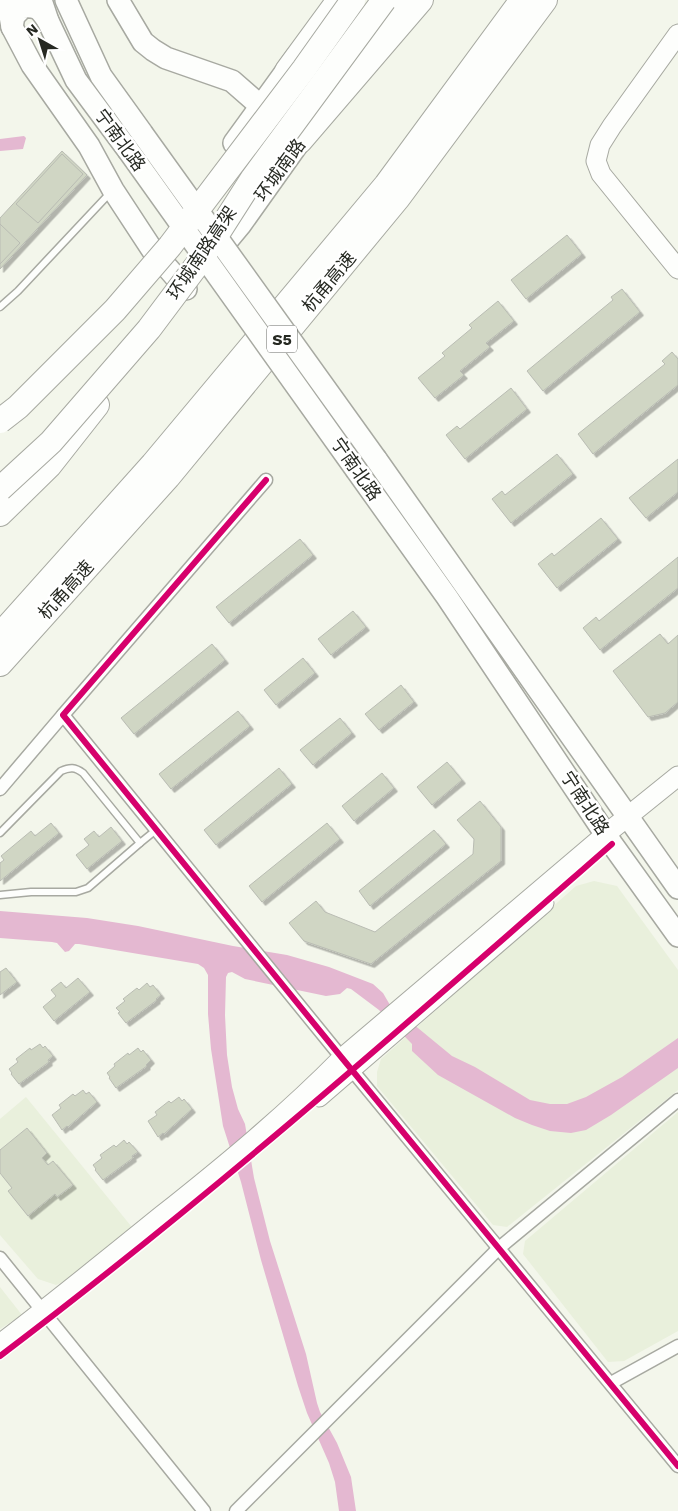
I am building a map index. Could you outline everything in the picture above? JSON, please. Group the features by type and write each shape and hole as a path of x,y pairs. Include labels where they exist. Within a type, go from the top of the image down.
{"highway":[{"path":"288,70 337,0"},
{"name":"环城南路高架","path":"4,414 115,310 170,246 304,69 353,0"},
{"name":"环城南路高架","path":"0,489 50,442 149,329 200,261 253,178 384,0"},
{"path":"300,141 421,0"},
{"name":"杭甬高速","path":"0,636 153,464 379,192 522,0"},
{"name":"杭甬高速","path":"0,664 168,477 398,198 544,0"},
{"path":"0,514 49,466 94,410 149,329"}],"main road":[{"path":"7,0 12,27 32,65 89,146 113,190 153,251 186,289"},
{"name":"宁南北路","path":"42,0 48,21 76,80 357,470 447,598 609,839 678,936"},
{"name":"宁南北路","path":"66,0 101,76 376,459 678,888"},
{"path":"118,0 143,42 153,50 166,58 232,81 300,141"},
{"name":"环城南路","path":"0,478 21,464 186,289 241,224 398,0"},
{"path":"12,27 14,16 23,7 41,10 48,21"},
{"path":"4,414 54,362 153,251 288,70"}],"street":[{"path":"678,34 612,126 600,146 596,161 602,174 678,269"},
{"path":"0,788 266,480"},
{"path":"62,715 678,1466"},
{"path":"0,1344 46,1315 216,1184 266,1143 347,1064 630,822 678,776"},
{"path":"630,822 678,792"},
{"path":"0,1356 308,1093 347,1064 381,1045 609,839"},
{"path":"236,1511 499,1248 678,1100"},
{"path":"0,1258 204,1511"},
{"path":"611,1384 678,1346"}],"lane":[{"path":"0,307 113,190"},
{"path":"0,833 60,771 76,768 83,773 140,844"},
{"path":"0,895 31,892 76,892 88,888 156,830"}],"shaded area":[{"path":"24,136 26,138 23,149 0,151 0,139"},
{"path":"594,881 617,886 678,970 678,1090 507,1227 493,1225 377,1086 377,1072 381,1059 576,886"},
{"path":"0,911 87,918 138,926 287,955 329,967 373,984 383,993 390,1005 452,1056 475,1067 530,1100 550,1104 567,1104 586,1097 622,1077 678,1038 678,1068 611,1115 586,1130 571,1133 550,1131 515,1118 438,1075 412,1051 412,1044 379,1010 351,989 347,988 340,994 326,996 245,979 232,972 228,973 226,977 225,1015 227,1055 232,1087 238,1109 245,1124 254,1178 270,1241 306,1354 317,1403 351,1477 356,1511 339,1511 335,1482 298,1386 261,1260 241,1182 223,1126 211,1049 208,1014 208,975 204,968 198,964 79,944 75,944 69,951 65,952 57,943 0,938"},
{"path":"26,1097 135,1231 83,1273 56,1285 38,1279 0,1235 0,1119"},
{"path":"678,1112 678,1331 624,1361 608,1362 523,1254 525,1241"},
{"path":"0,1287 22,1315 0,1329"}],"building":[{"path":"62,151 87,175 0,269 0,218"},
{"path":"62,154 83,174 38,223 16,204"},
{"path":"0,224 20,243 0,264"},
{"path":"567,235 582,254 526,299 511,280"},
{"path":"622,289 640,312 543,391 527,371 613,300 611,297"},
{"path":"498,301 514,321 486,343 490,347 460,371 464,375 435,398 418,378 445,356 442,353 472,328 469,325"},
{"path":"672,352 678,359 678,385 593,454 578,434 665,364 662,361"},
{"path":"511,388 527,409 465,459 446,435 457,426 460,429"},
{"path":"557,454 573,474 511,523 492,499 502,491 505,495"},
{"path":"678,459 678,492 646,518 629,498"},
{"path":"601,518 618,539 557,588 538,564 552,553 554,556"},
{"path":"300,539 313,555 229,623 216,607"},
{"path":"678,557 678,588 600,650 583,628 596,617 599,621"},
{"path":"353,611 366,627 331,655 318,639"},
{"path":"660,634 668,644 678,635 678,702 665,713 648,717 613,671"},
{"path":"212,644 225,660 134,734 121,718"},
{"path":"303,658 315,673 276,705 264,690"},
{"path":"401,685 414,702 379,730 365,714"},
{"path":"238,711 250,726 171,789 159,774"},
{"path":"340,718 352,733 313,765 300,750"},
{"path":"447,762 462,780 432,805 417,787"},
{"path":"279,768 292,784 216,845 204,830"},
{"path":"382,773 394,788 354,821 342,806"},
{"path":"480,801 501,827 501,861 371,964 304,941 289,923 316,901 325,912 375,932 473,854 474,839 457,820"},
{"path":"51,823 59,833 0,881 0,863 4,860 1,856 31,831 35,836"},
{"path":"327,823 340,839 262,902 249,886"},
{"path":"111,827 122,841 87,869 76,855 89,845 84,839 94,831 99,837"},
{"path":"434,830 446,844 370,906 359,891"},
{"path":"6,968 17,982 0,995 0,972"},
{"path":"78,978 90,992 54,1021 43,1007 56,996 51,990 61,982 66,988"},
{"path":"147,983 150,987 153,985 161,995 126,1023 116,1008 125,1001 123,999"},
{"path":"40,1044 43,1048 45,1046 53,1056 48,1060 49,1062 19,1084 9,1069 18,1062 16,1059 30,1048 31,1050"},
{"path":"138,1048 141,1052 143,1050 151,1060 147,1066 116,1088 107,1073 115,1066 114,1064"},
{"path":"83,1090 86,1094 89,1092 97,1102 62,1130 52,1115 61,1108 59,1105 73,1094 75,1096"},
{"path":"179,1097 182,1101 184,1099 192,1109 158,1137 148,1121 157,1115 155,1112 169,1101 171,1103"},
{"path":"27,1128 47,1153 42,1158 48,1165 53,1161 73,1185 57,1197 55,1194 28,1216 8,1191 12,1188 0,1173 0,1150"},
{"path":"124,1140 127,1144 129,1142 138,1152 132,1156 133,1158 103,1180 93,1165 102,1158 100,1155 114,1145 116,1147"}],"cycle path":[{"path":"266,480 63,715 678,1466"},
{"path":"0,1356 234,1170 386,1041 612,844"}]}
